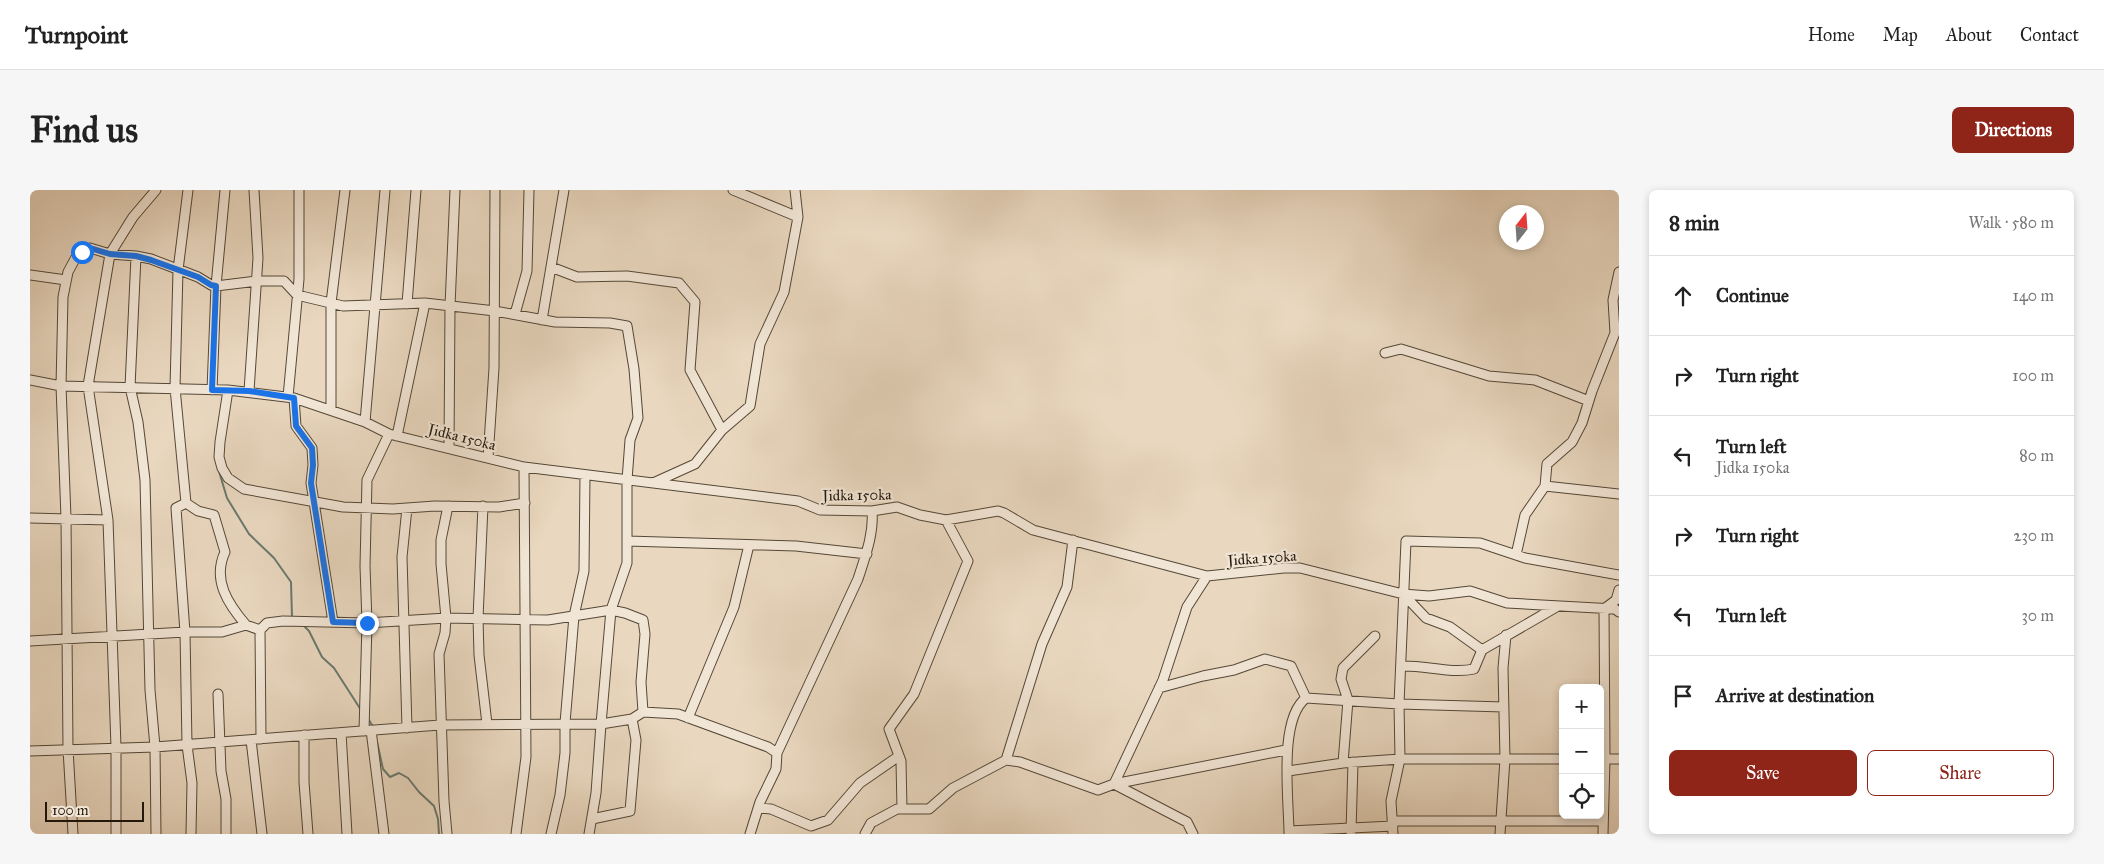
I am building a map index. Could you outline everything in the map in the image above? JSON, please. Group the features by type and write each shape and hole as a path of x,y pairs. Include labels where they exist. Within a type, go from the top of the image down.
{"street":[{"path":"116,834 116,748 108,520 88,386 110,254 133,217 156,190"},
{"path":"186,503 175,388 178,270 188,190"},
{"path":"212,390 216,286 226,190"},
{"path":"249,391 258,258 254,190"},
{"path":"299,190 297,295 291,397 296,426 312,448 311,483 333,622"},
{"path":"332,410 331,303 345,190"},
{"path":"365,422 385,190"},
{"path":"407,304 416,190"},
{"path":"449,448 450,306 455,190"},
{"path":"488,458 494,368 495,190"},
{"path":"514,314 527,271 529,190"},
{"path":"542,320 564,190"},
{"path":"733,190 798,217"},
{"path":"652,483 694,464 722,430 750,406 760,344 784,292 798,217 795,190"},
{"path":"73,834 68,749 66,518 61,386 62,298 74,259 90,248 110,254 136,256 198,277 216,286 257,281 284,281 297,295 343,306 425,303 495,311 555,322 610,323 627,326 634,369 638,418 630,440 627,480 627,563 611,610 596,793 589,834"},
{"path":"136,256 130,387 138,422 144,480 150,690 155,747 156,834"},
{"path":"551,267 577,277 627,276 679,283 695,302 690,370 722,430"},
{"path":"1516,555 1525,515 1545,486 1547,464 1572,442 1582,423 1615,334 1614,300 1619,272"},
{"path":"30,275 66,280"},
{"path":"384,834 368,731 365,566 368,480 393,435 425,303"},
{"path":"1385,353 1401,349 1490,376 1535,380 1589,401"},
{"name":"Jidka 150ka","path":"30,380 61,386 249,391 291,397 365,422 393,435 524,467 798,501 820,510 872,511 897,507 920,515 946,520 998,511 1029,529 1207,576 1300,568 1403,594 1429,596 1470,591 1507,603 1615,609 1619,612"},
{"path":"228,390 219,457 222,468 228,478 244,489 343,507 499,506 525,503"},
{"path":"516,834 526,757 524,724 526,620 524,467"},
{"path":"551,834 560,795 565,753 565,723 574,616 584,571 584,475"},
{"path":"1545,486 1619,494"},
{"path":"186,503 198,511 214,515 225,552 219,564 220,576 228,604 246,625 260,630"},
{"path":"186,503 176,508 185,632 187,745 192,782 191,834"},
{"path":"447,834 440,725 439,654 445,633 446,618 441,564 441,540 448,506"},
{"path":"483,506 478,618 479,655 487,724"},
{"path":"407,508 402,557 407,728"},
{"path":"750,834 776,769 778,753 807,685 836,628 867,554 873,525 872,511"},
{"path":"30,518 108,520"},
{"path":"902,809 901,761 889,729 914,694 968,561 946,520"},
{"path":"1006,760 1042,644 1067,587 1073,540"},
{"path":"1393,827 1392,792 1400,758 1399,704 1406,540 1480,543 1516,555 1619,574"},
{"path":"627,541 796,546 867,554"},
{"path":"688,718 734,606 749,545"},
{"path":"1114,784 1159,688 1187,607 1207,576"},
{"path":"1603,729 1604,609 1616,600 1619,590"},
{"path":"1403,594 1429,620 1450,626 1482,650"},
{"path":"1401,666 1417,665 1465,671 1476,667 1482,650 1560,605"},
{"path":"262,834 256,740 260,630 267,623 283,621 367,623 446,618 548,620 611,610 625,613 643,620 646,634 641,682 643,712"},
{"path":"30,641 148,633 222,632 246,625"},
{"path":"1500,834 1505,759 1503,668 1506,635"},
{"path":"1343,762 1348,700 1341,679 1343,668 1375,636"},
{"path":"1159,688 1234,670 1265,659 1291,666 1306,698"},
{"path":"218,694 221,771 226,798 226,834"},
{"path":"1306,698 1399,704 1504,707"},
{"path":"1306,698 1295,710 1286,750 1289,832 1351,831 1501,821 1603,820"},
{"path":"30,751 187,745 440,725 601,724 632,720 643,712 678,714 768,746 778,753"},
{"path":"592,819 630,811 636,740 632,720"},
{"path":"341,733 347,834"},
{"path":"304,735 306,755 304,782 308,834"},
{"path":"865,834 870,823 897,809 929,809 953,788 1006,760 1020,762 1098,790 1114,784 1286,750"},
{"path":"759,808 771,809 811,826 828,820 860,783 899,756"},
{"path":"1288,771 1343,762 1400,758 1559,759"},
{"path":"1604,759 1619,759"},
{"path":"1351,831 1353,762"},
{"path":"1603,774 1603,834"},
{"path":"1114,784 1187,822 1194,834"}],"waterway":[{"path":"218,468 227,498 249,534 274,558 291,582 292,617 295,618"},
{"path":"304,626 309,631 322,657 334,668 361,710"},
{"path":"367,717 374,728"},
{"path":"377,742 383,769 390,777 399,773 408,778 434,806 438,819 439,834"}],"route":[{"path":"82,252 90,248 110,254 136,256 198,277 216,286 212,390 249,391 294,398 296,426 312,448 311,483 333,622 367,623"}]}
